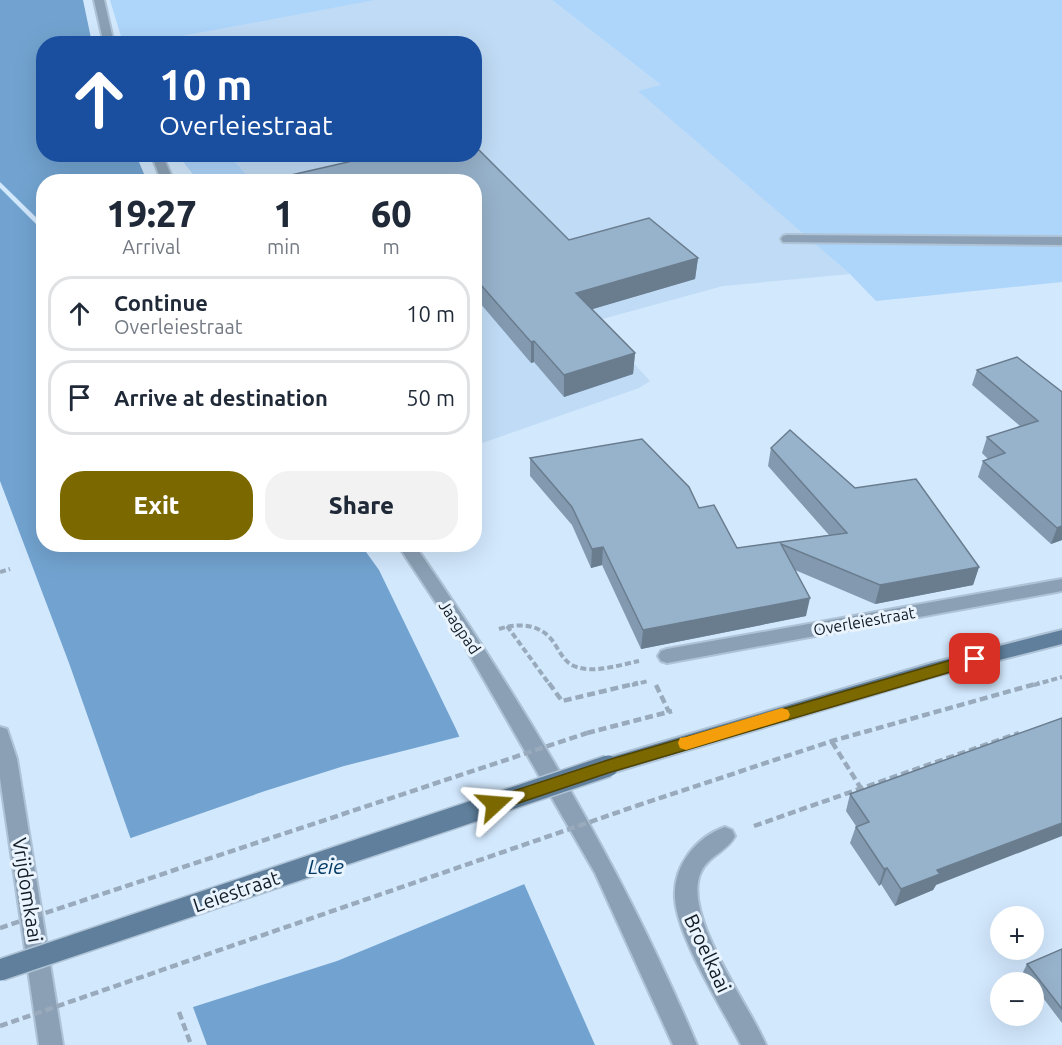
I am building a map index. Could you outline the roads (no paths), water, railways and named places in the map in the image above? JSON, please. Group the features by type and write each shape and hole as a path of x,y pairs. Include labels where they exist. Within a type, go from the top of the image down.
{"main road":[{"name":"Leiestraat","path":"0,970 608,766 932,670 1062,637"}],"street":[{"path":"99,0 107,36"},
{"path":"787,240 1062,242"},
{"name":"Jaagpad","path":"410,552 470,640 603,867 685,1045"},
{"name":"Overleiestraat","path":"666,656 1062,585"},
{"name":"Vrijdomkaai","path":"0,735 7,759 51,1045"},
{"name":"Broelkaai","path":"725,836 712,843 692,865 684,895 687,910 700,944 754,1045"}],"water":[{"path":"0,0 83,0 91,36 36,36 36,162 139,162 144,174 36,174 36,217 0,182"},
{"name":"Leie","path":"0,188 36,224 36,552 366,552 379,570 456,729 595,1045 207,1045 69,663 0,481"}]}
